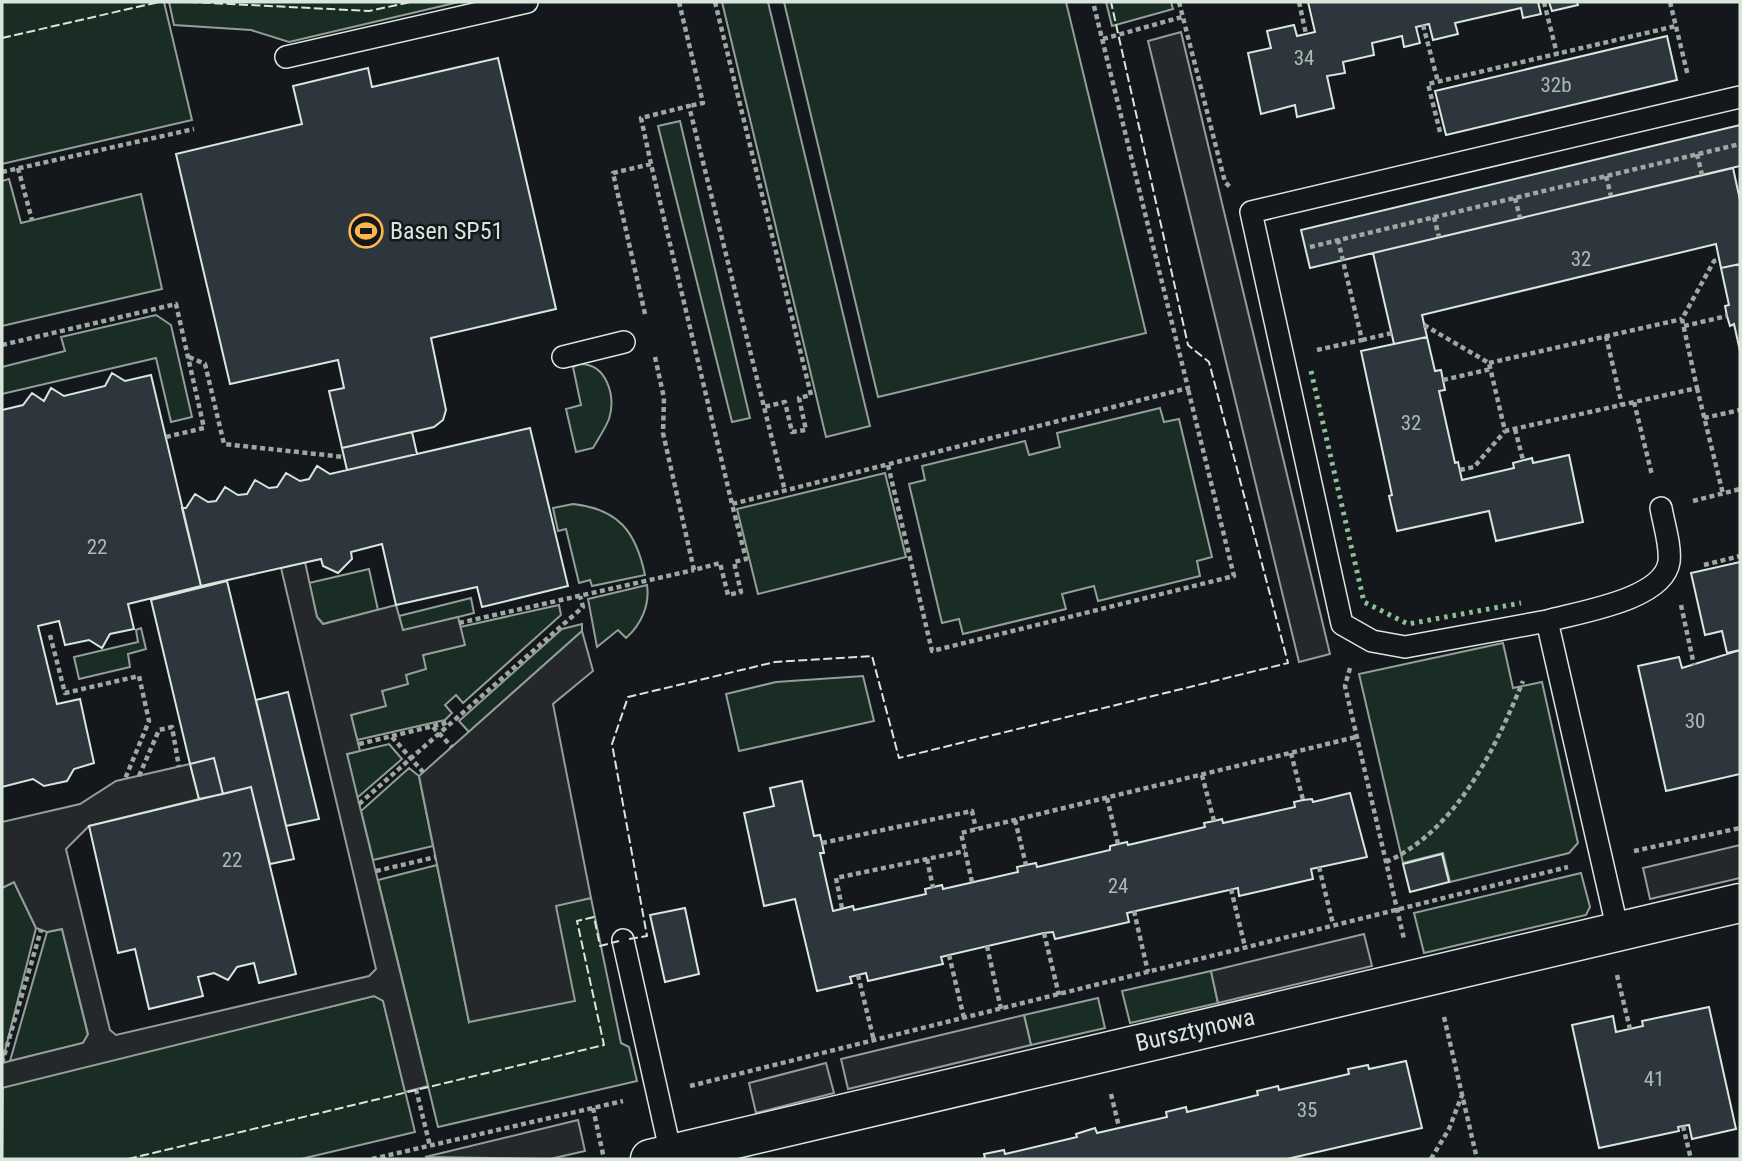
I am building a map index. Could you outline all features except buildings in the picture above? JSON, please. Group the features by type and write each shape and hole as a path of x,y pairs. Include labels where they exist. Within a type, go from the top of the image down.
{"street":[{"name":"Bursztynowa","path":"664,1158 1617,948 1740,903"}],"lane":[{"path":"286,57 527,2"},
{"path":"1661,508 1669,561 1665,574 1641,595 1547,621 1405,647 1372,641 1342,624 1251,212 1740,97"},
{"path":"563,357 624,342"},
{"path":"1547,621 1617,948"},
{"path":"623,940 657,1094 664,1158"}],"path":[{"path":"459,623 720,563 728,595 741,592 734,562 746,559 641,118 703,103 679,2"},
{"path":"715,2 811,395 799,398 806,430 792,432 785,402 764,407"},
{"path":"887,465 932,651 1234,576 1093,2"},
{"path":"1179,2 1225,182 1251,212"},
{"path":"1299,2 1306,34"},
{"path":"1544,2 1557,54"},
{"path":"1670,2 1689,79"},
{"path":"1103,38 1182,17"},
{"path":"1423,25 1438,82"},
{"path":"1440,135 1428,84 1676,26"},
{"path":"689,106 785,491"},
{"path":"2,172 194,129"},
{"path":"1310,247 1740,144"},
{"path":"1697,154 1702,175"},
{"path":"647,321 613,173 651,164"},
{"path":"18,168 32,220"},
{"path":"1606,176 1611,196"},
{"path":"1515,198 1520,218"},
{"path":"1434,217 1438,237"},
{"path":"1338,240 1362,340"},
{"path":"1719,260 1714,261 1682,319 1723,494 1740,489"},
{"path":"2,345 176,304 204,428 166,437"},
{"path":"1684,326 1727,316"},
{"path":"1443,380 1606,336 1682,319"},
{"path":"1424,325 1490,366 1505,431"},
{"path":"1284,358 1392,333"},
{"path":"1606,336 1622,405"},
{"path":"653,347 664,398 663,433 694,570"},
{"path":"188,357 205,364 224,444 344,457"},
{"path":"732,505 1188,388"},
{"path":"1460,470 1474,467 1505,431 1697,388"},
{"path":"1634,402 1661,508"},
{"path":"1704,418 1740,410"},
{"path":"1515,429 1523,460"},
{"path":"359,804 583,607 580,596"},
{"path":"1386,862 1406,853 1426,838 1463,795 1504,727 1547,621"},
{"path":"50,635 65,693 139,676 149,721 125,779"},
{"path":"1689,643 1694,665"},
{"path":"972,882 961,833 1356,737 1345,685"},
{"path":"359,744 453,721"},
{"path":"139,776 159,730 172,727 180,767"},
{"path":"433,727 452,747"},
{"path":"392,737 424,772"},
{"path":"1291,753 1303,800"},
{"path":"1202,775 1214,821"},
{"path":"1107,798 1118,844"},
{"path":"822,843 972,811 976,830"},
{"path":"1015,820 1026,865"},
{"path":"372,1159 657,1094 1333,924 1740,828"},
{"path":"842,908 836,878 965,851"},
{"path":"376,871 436,857"},
{"path":"927,859 933,887"},
{"path":"1319,867 1333,924"},
{"path":"1231,889 1245,947"},
{"path":"1134,912 1148,972"},
{"path":"2,1063 41,930"},
{"path":"1044,933 1059,995"},
{"path":"987,946 1001,1009"},
{"path":"1617,948 1630,1029"},
{"path":"949,955 964,1018"},
{"path":"858,975 874,1041"},
{"path":"1443,1009 1476,1159"},
{"path":"416,1090 430,1146"},
{"path":"1111,1093 1119,1127"},
{"path":"1431,1159 1449,1129 1462,1094"},
{"path":"593,1108 604,1159"},
{"path":"1684,1126 1691,1159"}],"green space":[{"path":"2,2 164,2 192,120 2,164"},
{"path":"169,2 459,2 289,42 251,30 174,25"},
{"path":"722,2 768,2 870,426 826,437"},
{"path":"784,2 1066,2 1146,333 878,397"},
{"path":"1106,2 1171,2 1173,9 1112,26"},
{"path":"680,121 750,418 732,422 658,126"},
{"path":"9,179 21,223 141,194 162,289 2,326 2,181"},
{"path":"156,315 171,325 192,417 171,422 156,358 2,394 2,367 65,351 61,337"},
{"path":"580,364 589,365 603,375 610,391 611,410 593,448 576,452 566,409 581,405 573,367"},
{"path":"1160,408 1164,422 1179,419 1212,557 1197,561 1200,576 1098,601 1094,586 1062,594 1066,609 963,634 959,619 942,623 909,484 925,480 922,466 1025,441 1029,455 1060,447 1057,433"},
{"path":"885,473 906,557 758,594 737,509"},
{"path":"573,504 602,511 623,525 636,546 645,575 592,586 590,580 579,583 566,529 558,531 553,508"},
{"path":"369,569 378,610 323,624 317,617 309,583"},
{"path":"647,585 646,607 636,627 626,638 618,630 597,647 588,599"},
{"path":"471,598 474,613 403,631 399,616"},
{"path":"559,605 561,615 463,703 456,695 445,705 452,713 445,720 357,740 351,715 385,706 382,691 407,684 405,675 423,655 464,645 460,627"},
{"path":"582,624 582,631 469,732 459,721 562,629"},
{"path":"141,628 146,649 128,654 130,667 79,679 74,657 138,642 136,630"},
{"path":"1503,643 1513,688 1542,682 1578,843 1569,853 1450,882 1443,853 1403,863 1359,674"},
{"path":"863,676 874,721 739,751 726,694 776,682"},
{"path":"389,744 402,759 357,798 347,754"},
{"path":"409,768 419,776 433,846 373,860 361,811"},
{"path":"437,865 469,1022 556,905 591,898 621,1043 629,1047 637,1081 438,1127 378,880"},
{"path":"1581,873 1590,907 1586,915 1424,953 1414,913"},
{"path":"14,882 36,928 2,1063 2,888"},
{"path":"62,929 88,1035 83,1043 10,1061 47,932"},
{"path":"1211,971 1218,1003 1130,1023 1122,991"},
{"path":"374,996 383,1000 415,1132 301,1159 2,1159 3,1086"},
{"path":"1098,998 1105,1028 1031,1045 1024,1015"}],"shaded area":[{"path":"1181,32 1330,654 1299,662 1148,41"},
{"path":"305,562 317,617 323,624 396,605 403,630 458,617 465,645 423,655 426,669 406,675 408,684 382,691 386,706 351,715 360,751 347,754 428,1086 405,1092 383,1001 374,996 2,1088 2,1063 83,1043 88,1034 62,929 47,932 36,928 14,882 2,888 2,822 80,804 116,781 190,764 199,799 89,826 66,849 110,1030 116,1035 369,976 376,969 281,568"},
{"path":"582,631 593,671 553,704 591,898 556,906 575,1001 469,1022 419,776"},
{"path":"1740,845 1740,878 1650,899 1643,868"},
{"path":"1364,934 1372,966 1218,1003 1211,971"},
{"path":"1024,1015 1031,1045 848,1089 841,1059"},
{"path":"826,1063 834,1093 756,1113 749,1083"},
{"path":"578,1120 585,1151 550,1159 425,1157"}],"hedge":[{"path":"1311,371 1364,602 1408,624 1521,603"}],"fence":[{"path":"2,38 159,2"},
{"path":"189,2 369,11 411,2"},
{"path":"629,939 647,936 612,744 628,697 775,662 872,656 899,758 1288,663 1209,362 1188,345 1111,2"},
{"path":"128,1159 604,1045 577,921 594,917 600,946 619,941"}],"place":[{"name":"Basen SP51","path":"366,231"}]}
